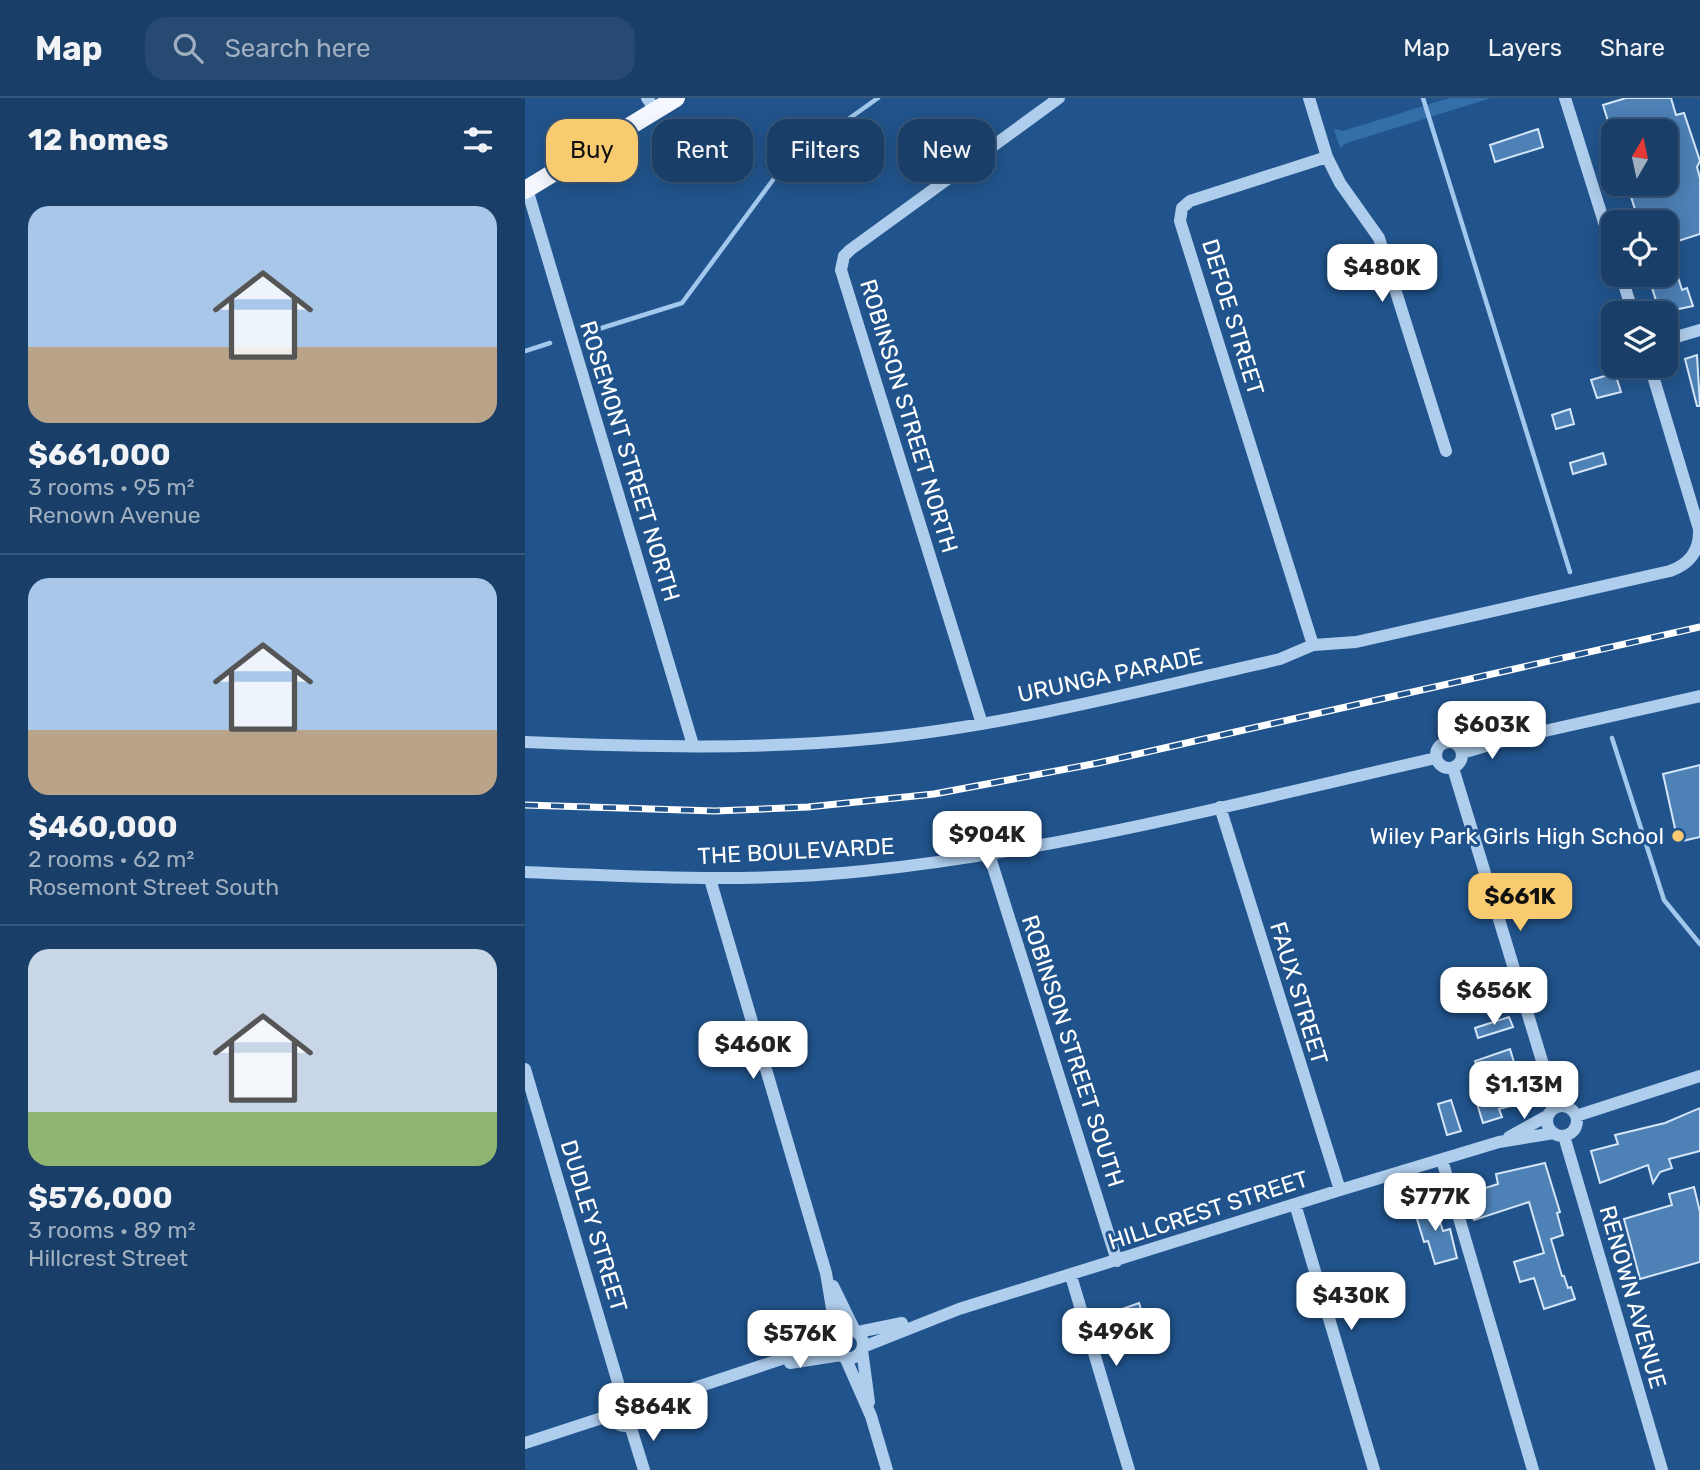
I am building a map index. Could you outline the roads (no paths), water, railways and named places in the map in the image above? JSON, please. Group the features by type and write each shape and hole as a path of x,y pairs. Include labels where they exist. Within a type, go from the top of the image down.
{"main road":[{"path":"526,190 652,105 676,98"}],"street":[{"name":"ROBINSON STREET NORTH","path":"982,724 841,270 842,263 851,250 870,234 1059,98"},
{"path":"1310,98 1328,157 1340,183 1379,238 1446,451"},
{"path":"1565,98 1601,213"},
{"name":"DEFOE STREET","path":"1313,645 1181,215 1189,201 1328,157"},
{"name":"ROSEMONT STREET NORTH","path":"526,190 693,746"},
{"path":"1678,336 1700,330"},
{"name":"URUNGA PARADE","path":"525,742 693,746 796,745 881,738 982,724 1280,659 1313,645 1356,642 1670,571 1689,560 1697,547 1697,520 1654,378"},
{"path":"1462,753 1513,738 1700,696"},
{"path":"1447,742 1458,746 1462,753 1459,764 1453,768 1444,767 1436,758 1437,750 1447,742"},
{"name":"THE BOULEVARDE","path":"525,872 710,879 863,872 989,854 1220,807 1436,758"},
{"path":"1453,768 1552,1112 1548,1126 1559,1135 1573,1131 1576,1116 1570,1108 1552,1112"},
{"name":"FAUX STREET","path":"1220,807 1340,1190"},
{"name":"ROBINSON STREET SOUTH","path":"989,854 1117,1261"},
{"path":"710,879 826,1273 836,1339 871,1416 887,1470"},
{"name":"DUDLEY STREET","path":"525,1069 622,1396"},
{"path":"1576,1116 1700,1076"},
{"name":"HILLCREST STREET","path":"1499,1142 1552,1112"},
{"name":"HILLCREST STREET","path":"863,1348 930,1319 1340,1190 1499,1142 1559,1135"},
{"name":"RENOWN AVENUE","path":"1559,1135 1662,1470"},
{"path":"1443,1160 1533,1470"},
{"path":"1295,1204 1374,1470"},
{"path":"826,1273 863,1348 871,1416"},
{"path":"1071,1276 1129,1470"},
{"name":"HILLCREST STREET","path":"856,1331 930,1319"},
{"path":"640,1406 755,1370 836,1339 845,1331 856,1331"},
{"path":"755,1370 856,1356 863,1348"},
{"path":"622,1396 633,1397 640,1406 639,1417 630,1425 621,1425 611,1415 614,1401 622,1396"},
{"path":"525,1443 611,1415"},
{"path":"630,1425 644,1470"}],"waterway":[{"path":"592,331 682,303 784,165 878,98"},
{"path":"1423,98 1570,572"},
{"path":"525,351 550,343"},
{"path":"1612,738 1664,900 1700,944"}],"railway":[{"path":"525,805 715,811 808,807 934,794 1098,763 1700,627"}],"place":[{"name":"Wiley Park Girls High School","path":"1678,836"}]}
